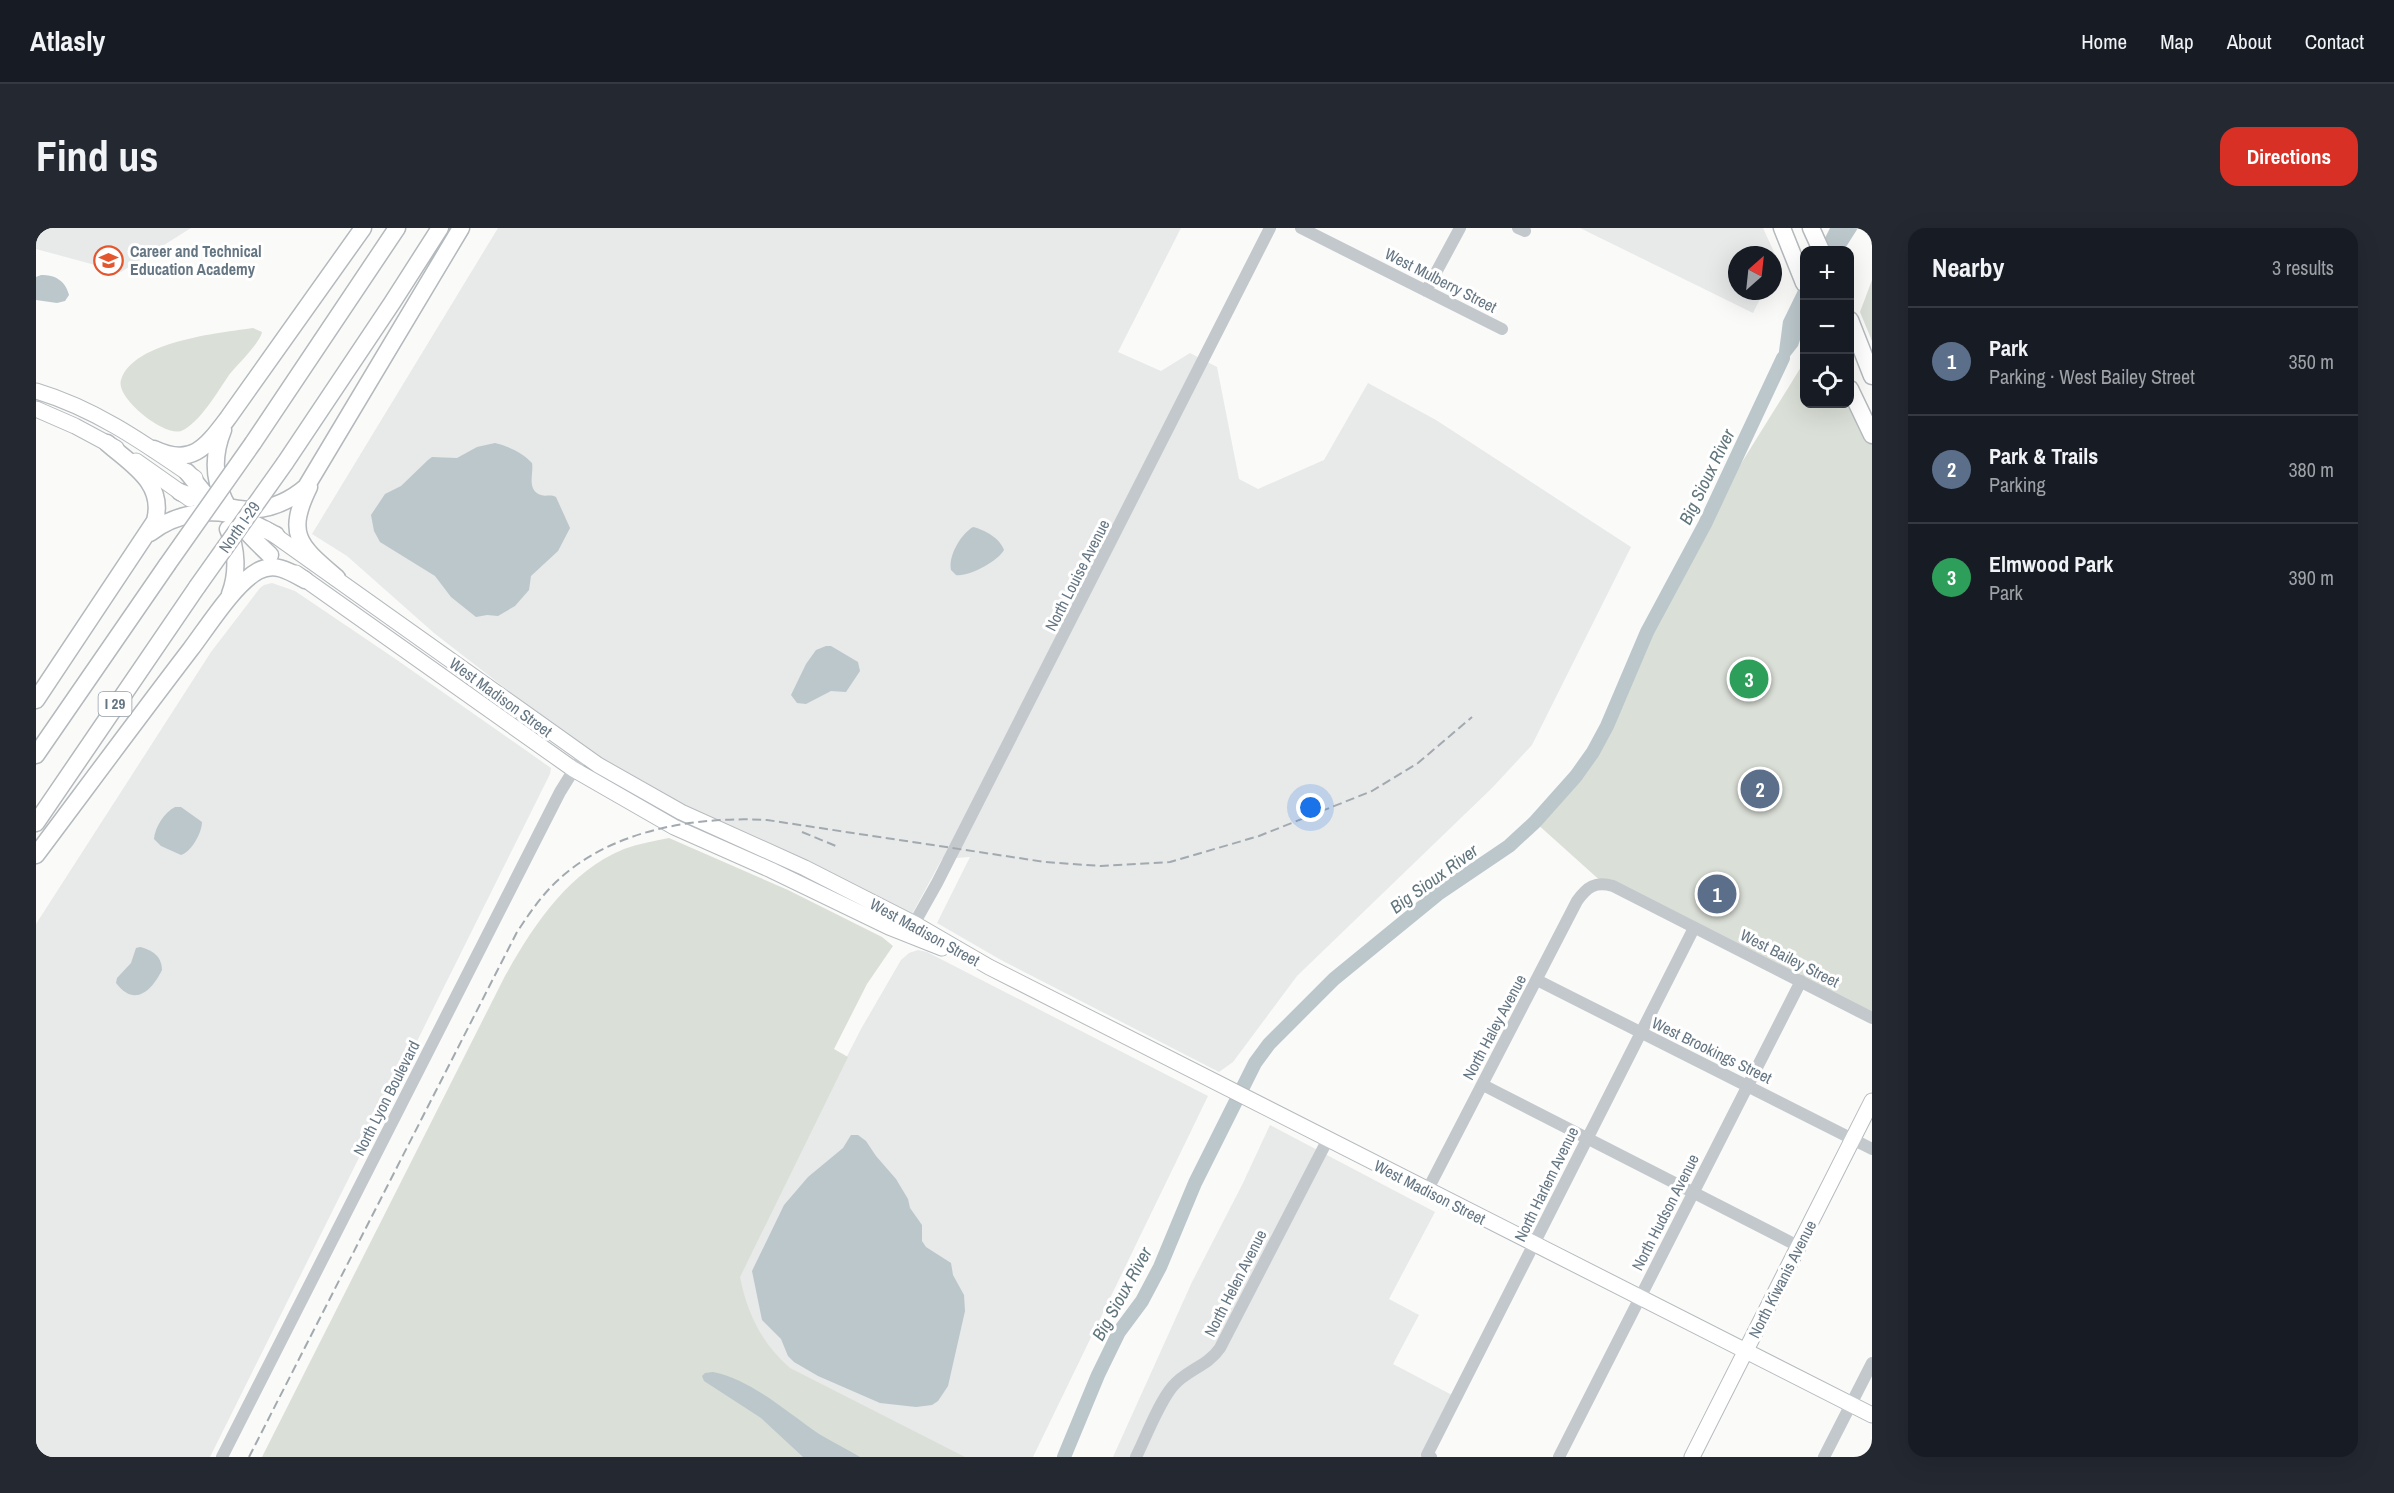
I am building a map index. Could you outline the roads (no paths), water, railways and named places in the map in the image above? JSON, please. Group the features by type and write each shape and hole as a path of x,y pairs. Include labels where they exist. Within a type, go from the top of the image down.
{"highway":[{"path":"154,449 177,457 193,454 207,444 228,418 363,228"},
{"name":"I 29","path":"36,755 253,443 397,228"},
{"name":"North I-29","path":"36,823 285,462 440,228"},
{"path":"144,538 173,519 190,514 266,508 291,499 312,480 461,228"},
{"path":"1782,228 1800,273"},
{"path":"1811,228 1819,246"},
{"path":"1854,331 1872,376"},
{"path":"1854,397 1872,435"},
{"path":"224,605 233,585 236,569 216,471 219,440 228,418"},
{"path":"36,700 155,521 157,512 154,489 145,477 107,443"},
{"path":"323,459 300,506 298,533 305,548 337,578"},
{"path":"187,472 270,555"},
{"path":"180,492 240,517 276,536"},
{"path":"36,855 224,605 247,578 265,568 284,569 305,580"}],"main road":[{"path":"36,390 96,413 187,472"},
{"path":"36,409 107,443 180,492"},
{"name":"West Madison Street","path":"276,536 582,755 666,805 805,868 911,929"},
{"name":"West Madison Street","path":"270,555 573,769 674,827 911,929 989,967 1872,1415"},
{"name":"North Kiwanis Avenue","path":"1692,1457 1872,1101"}],"street":[{"name":"North Louise Avenue","path":"911,929 1163,443 1270,228"},
{"name":"West Mulberry Street","path":"1301,228 1502,329"},
{"path":"1425,291 1460,228"},
{"name":"North Lyon Boulevard","path":"222,1457 582,755"},
{"name":"West Bailey Street","path":"1596,884 1613,886 1872,1018"},
{"name":"North Haley Avenue","path":"1427,1191 1577,901 1589,887 1596,884"},
{"name":"North Harlem Avenue","path":"1429,1456 1587,1138 1695,928"},
{"name":"West Brookings Street","path":"1537,980 1872,1149"},
{"name":"North Hudson Avenue","path":"1559,1457 1801,981"},
{"path":"1482,1085 1798,1246"},
{"name":"North Helen Avenue","path":"1136,1457 1172,1387 1192,1370 1207,1362 1219,1350 1328,1139"},
{"path":"1824,1457 1872,1363"}],"waterway":[{"name":"Big Sioux River","path":"1064,1457 1098,1375 1119,1332 1142,1301 1160,1267 1195,1183 1255,1063 1269,1044 1334,979 1438,894 1509,846 1535,822 1576,776 1593,752 1607,726 1647,632 1705,524 1783,358"}],"railway":[{"path":"249,1457 517,932 557,881 602,849 655,830 683,824 740,819 767,820 1045,862 1101,866 1170,862 1259,836 1372,791 1418,763 1472,717"},
{"path":"802,832 836,846"}],"place":[{"name":"Career and Technical Education Academy","path":"109,260"},
{"name":"Elmwood Park","path":"1749,679"},
{"name":"Park & Trails","path":"1760,789"},
{"name":"Park","path":"1717,894"}]}
